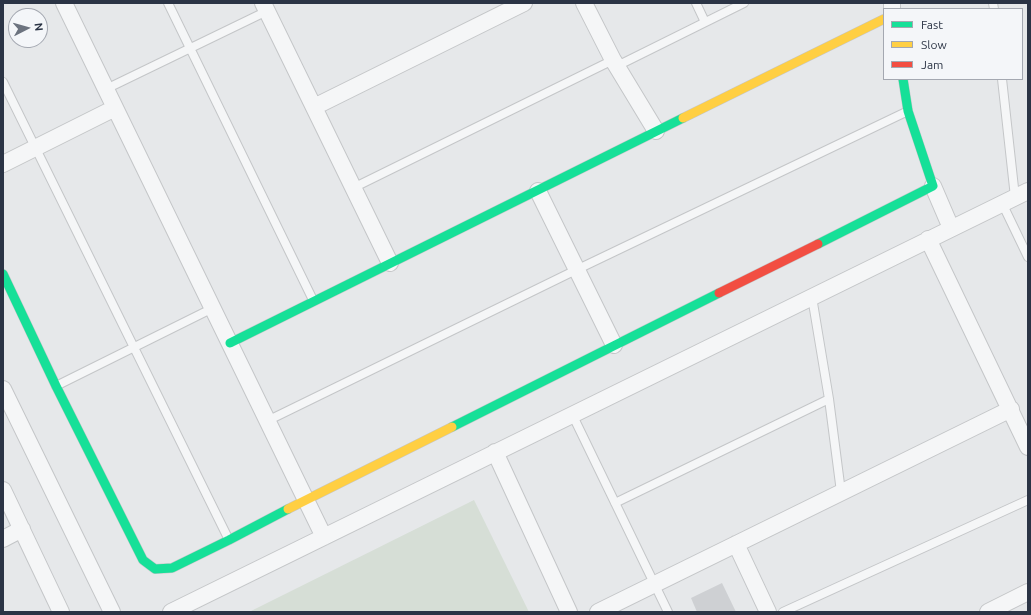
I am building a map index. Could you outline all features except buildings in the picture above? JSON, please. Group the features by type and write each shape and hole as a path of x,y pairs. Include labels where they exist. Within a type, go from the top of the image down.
{"street":[{"path":"64,3 324,537"},
{"path":"314,107 524,3"},
{"path":"584,3 615,63 656,131"},
{"path":"265,7 390,263"},
{"path":"230,343 656,131 883,20"},
{"path":"903,80 908,111 933,186 952,228"},
{"path":"3,164 115,108"},
{"path":"3,274 56,386 143,560 155,569 172,568 933,186"},
{"path":"538,190 614,345"},
{"path":"171,612 1015,197"},
{"path":"928,240 1011,409 1028,447"},
{"path":"3,389 112,612"},
{"path":"598,612 1011,409"},
{"path":"495,452 570,612"},
{"path":"3,490 61,612"},
{"path":"3,539 22,529"},
{"path":"736,544 768,612"},
{"path":"988,612 1028,592"}],"lane":[{"path":"168,3 314,301"},
{"path":"696,3 705,22"},
{"path":"353,188 744,3"},
{"path":"106,89 190,48 265,7"},
{"path":"1002,80 1015,197 1028,257"},
{"path":"3,82 229,540"},
{"path":"267,421 576,270 908,111"},
{"path":"812,297 829,399 841,492"},
{"path":"56,386 213,308"},
{"path":"615,503 829,399"},
{"path":"572,414 668,612"},
{"path":"783,612 1028,500"}],"shaded area":[{"path":"474,500 529,612 249,612"}],"traffic: fast":[{"path":"818,244 933,186 908,111 903,80"},
{"path":"230,343 683,118"},
{"path":"3,274 56,386 143,560 155,569 172,568 288,509"},
{"path":"452,427 719,293"}],"traffic: slow":[{"path":"683,118 883,19"},
{"path":"288,509 452,427"}],"traffic: jam":[{"path":"719,293 818,244"}]}
